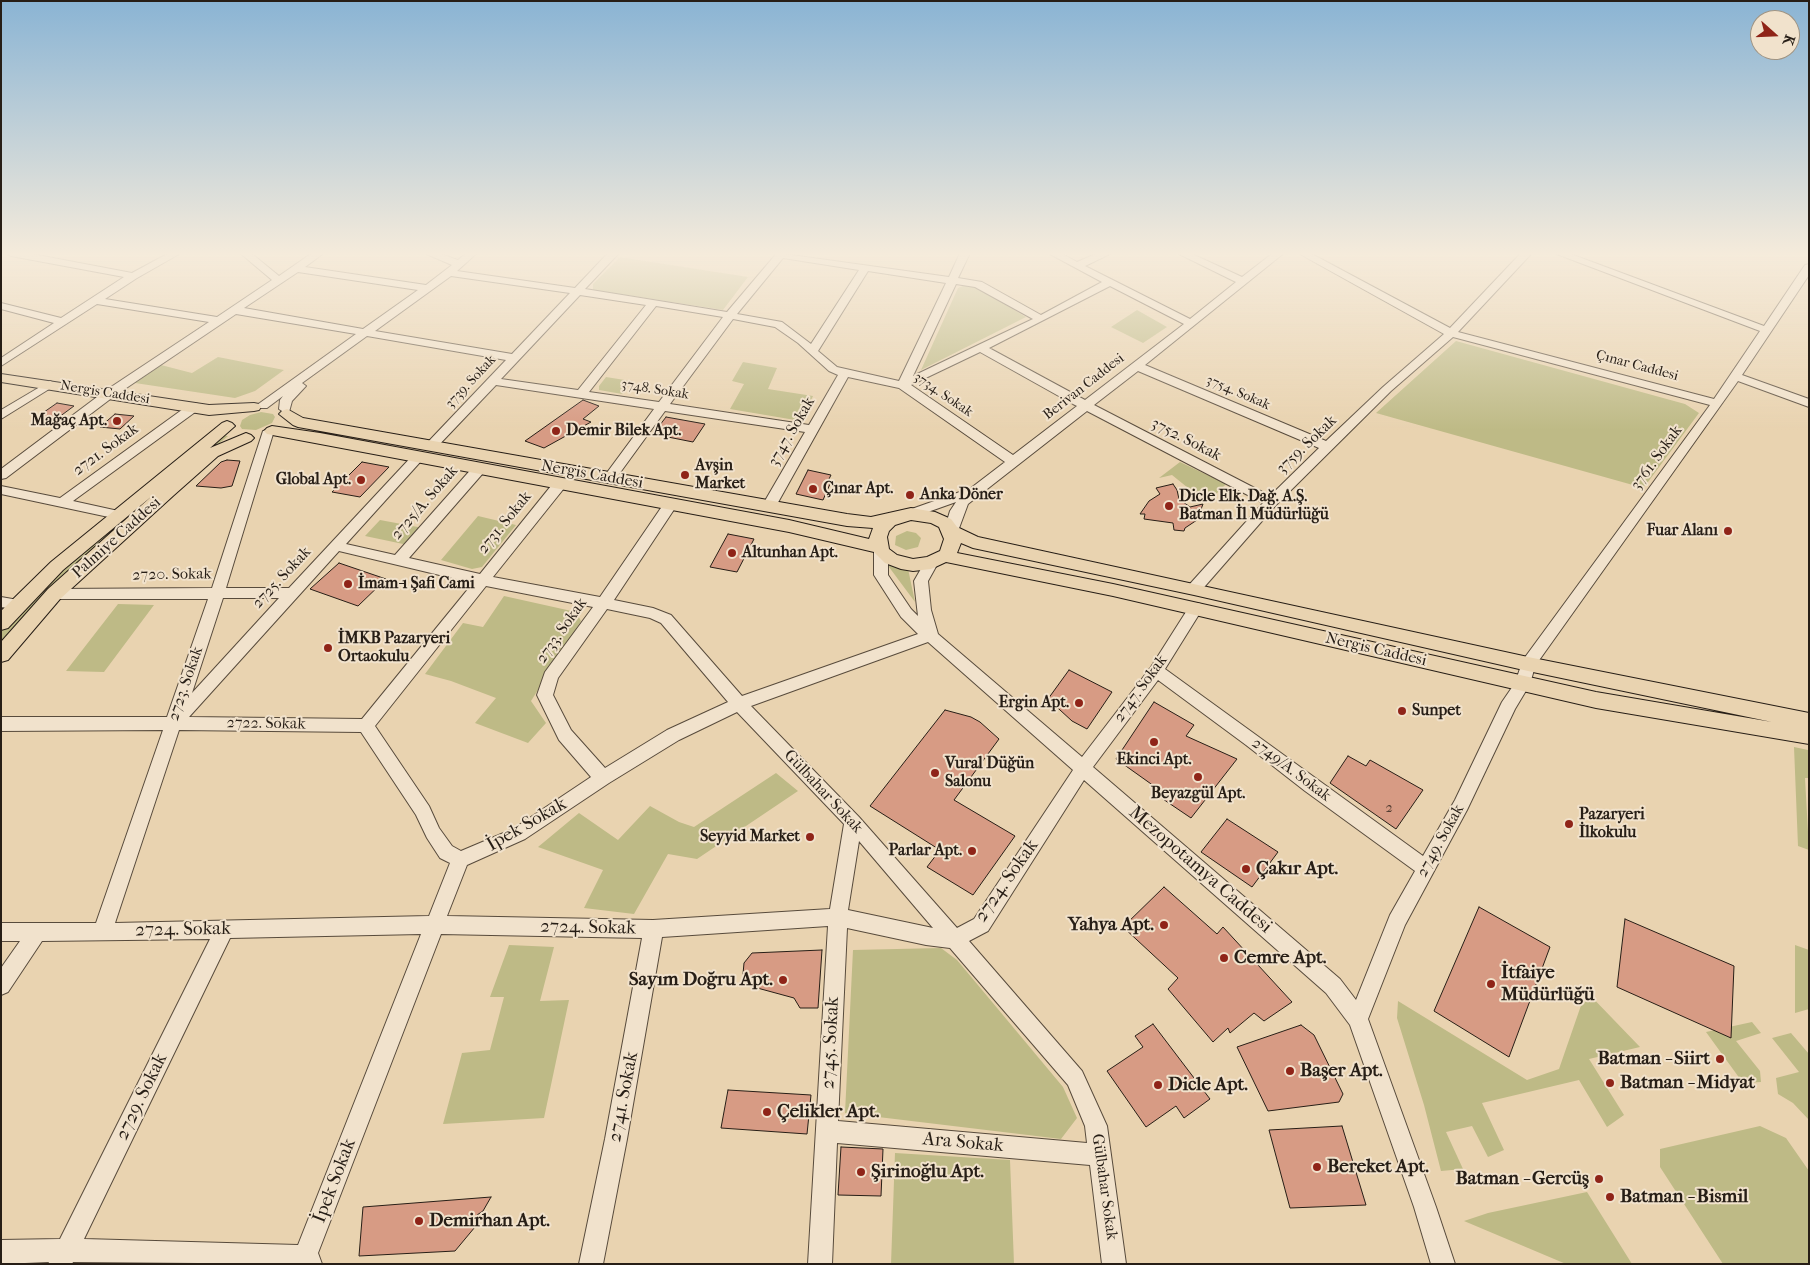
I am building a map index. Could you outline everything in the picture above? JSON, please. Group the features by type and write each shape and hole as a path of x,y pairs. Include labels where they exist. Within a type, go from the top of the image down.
{"main road":[{"name":"Nergis Caddesi","path":"1,378 202,408 258,406"},
{"path":"272,405 286,412 282,424 269,433 246,438 230,435 227,431 227,425 236,415 258,406 272,405"},
{"path":"202,408 227,425"},
{"name":"Nergis Caddesi","path":"286,412 298,422 871,523 905,515"},
{"name":"Palmiye Caddesi","path":"1,623 57,566 227,425"},
{"name":"Nergis Caddesi","path":"269,433 320,438 790,526 880,548"},
{"name":"Palmiye Caddesi","path":"1,655 54,594 212,454 246,438"},
{"path":"905,515 935,518 945,523 951,531 953,539 951,548 938,560 913,565 891,559 880,548 878,536 882,528 889,521 905,515"},
{"name":"Nergis Caddesi","path":"951,531 973,542 1194,589 1528,664 1809,721"},
{"name":"Nergis Caddesi","path":"938,560 1113,590 1596,700 1809,736"}],"street":[{"path":"24,312 63,322"},
{"path":"1,363 79,312"},
{"path":"167,312 218,320"},
{"path":"1,475 109,394 231,312"},
{"path":"245,312 515,358"},
{"path":"258,406 330,358 392,312"},
{"name":"3739. Sokak","path":"432,445 560,312"},
{"path":"582,394 646,312"},
{"name":"3734. Sokak","path":"718,312 778,324 802,341 833,369 903,385 1013,461"},
{"path":"812,352 837,312"},
{"path":"903,385 937,312"},
{"path":"1030,312 1041,318"},
{"path":"903,385 1053,312"},
{"path":"1167,312 1191,324"},
{"name":"Berivan Caddesi","path":"978,489 1206,312"},
{"name":"Çınar Caddesi","path":"1413,312 1452,333 1717,403"},
{"name":"3759. Sokak","path":"1194,589 1271,502 1386,390 1452,333 1472,312"},
{"path":"1718,312 1766,330"},
{"name":"3761. Sokak","path":"1528,664 1717,403 1778,312"},
{"path":"609,478 731,314"},
{"name":"3752. Sokak","path":"980,348 1086,406 1271,502"},
{"path":"286,412 286,400 330,358"},
{"name":"3754. Sokak","path":"1137,366 1328,447"},
{"name":"3747. Sokak","path":"769,506 845,373"},
{"path":"1735,376 1809,403"},
{"name":"3748. Sokak","path":"494,381 812,429"},
{"path":"1,415 50,384"},
{"name":"2721. Sokak","path":"62,502 202,408"},
{"name":"2723. Sokak","path":"102,932 218,592 269,433"},
{"name":"2725. Sokak","path":"173,723 418,457"},
{"name":"2725/A. Sokak","path":"398,560 479,469"},
{"name":"2731. Sokak","path":"366,726 560,484"},
{"path":"905,515 978,489"},
{"path":"951,531 960,506 978,489"},
{"path":"1,490 118,515"},
{"name":"2733. Sokak","path":"603,778 565,735 545,695 551,676 670,505"},
{"name":"Gülbahar Sokak","path":"336,546 482,580 604,602 653,613 666,619 739,704 853,822 1075,1078 1096,1126 1114,1264"},
{"name":"Mezopotamya Caddesi","path":"880,548 881,575 906,613 1333,986 1358,1019 1425,1207 1443,1264"},
{"path":"931,634 924,610 921,581 938,560"},
{"name":"2720. Sokak","path":"54,594 291,593"},
{"path":"1,602 19,605"},
{"name":"2747. Sokak","path":"1083,768 1156,671 1196,608"},
{"name":"İpek Sokak","path":"306,1261 460,860 519,834 603,778 673,735 739,704 931,634"},
{"name":"2749. Sokak","path":"1358,1019 1397,921 1462,806 1508,706 1522,684 1528,664"},
{"name":"2749/A. Sokak","path":"1156,671 1252,740 1311,786 1426,868"},
{"name":"2722. Sokak","path":"1,724 173,723 366,726"},
{"path":"366,726 423,810 433,833 446,852 460,860"},
{"name":"2724. Sokak","path":"1,932 102,932 435,925 653,929 838,917 926,936 954,939 981,924 1083,768"},
{"name":"2745. Sokak","path":"820,1264 838,917 853,822"},
{"name":"2741. Sokak","path":"591,1264 618,1129 653,929"},
{"name":"2729. Sokak","path":"63,1257 224,930"},
{"path":"1,985 37,932"},
{"name":"Ara Sokak","path":"826,1131 1101,1155"},
{"path":"1,1252 63,1257 306,1261"}],"shaded area":[{"path":"947,312 1018,312 1026,317 921,370"},
{"path":"1134,312 1141,312 1167,327 1143,343 1111,327"},
{"path":"1456,341 1685,404 1699,413 1645,486 1640,487 1376,413"},
{"path":"218,357 284,370 255,391 235,398 135,383 161,365 192,373"},
{"path":"743,362 777,368 768,389 813,396 801,421 730,409 744,384 732,381"},
{"path":"606,377 631,381 622,394 599,390 599,386"},
{"path":"261,412 273,414 275,417 272,423 256,430 242,429 240,426 242,420 250,415"},
{"path":"220,435 228,436 68,571 1,644 1,632 67,563"},
{"path":"1180,462 1226,484 1211,499 1204,495 1198,496 1172,475 1159,478"},
{"path":"478,516 516,525 482,567 472,569 441,560"},
{"path":"380,520 423,528 408,545 365,536"},
{"path":"907,531 916,533 921,538 918,547 906,550 895,545 896,536"},
{"path":"886,563 907,564 915,602"},
{"path":"504,596 576,612 581,621 531,701 546,723 528,743 475,723 496,698 451,681 425,674 463,623 483,627"},
{"path":"118,604 154,605 104,672 66,671"},
{"path":"1794,747 1808,750 1809,778 1805,778 1809,850 1798,846"},
{"path":"776,773 798,791 697,859 668,854 634,914 584,908 603,870 538,847 579,813 618,840 650,806 679,822 694,827"},
{"path":"509,945 554,947 540,1001 569,1000 544,1118 443,1124 462,1053 490,1050 504,997 490,997"},
{"path":"1795,945 1809,950 1809,1009 1795,1013"},
{"path":"941,948 957,960 1063,1087 1077,1118 1061,1139 845,1113 853,950"},
{"path":"1586,991 1640,1047 1589,1059 1624,1115 1607,1127 1579,1080 1482,1103 1504,1150 1488,1157 1472,1126 1446,1132 1463,1169 1441,1171 1424,1105 1397,1018 1398,1001 1527,1080 1559,1069"},
{"path":"1752,1022 1761,1033 1736,1041 1760,1071 1761,1082 1743,1083 1706,1032"},
{"path":"1791,1033 1809,1054 1809,1120 1793,1103 1778,1094 1776,1078 1799,1072 1772,1038"},
{"path":"1760,1126 1786,1138 1809,1171 1809,1264 1723,1264 1660,1167 1660,1149"},
{"path":"895,1153 1010,1160 1014,1264 891,1264"},
{"path":"1587,1192 1632,1264 1566,1264 1464,1221 1488,1213"}],"building":[{"name":"Demir Bilek Apt.","path":"583,400 599,406 583,419 591,422 544,448 525,441"},
{"path":"57,403 74,406 55,420 37,417"},
{"name":"Mağaç Apt.","path":"115,414 134,416 120,429 100,427"},
{"path":"666,417 705,424 693,442 653,434"},
{"path":"227,460 240,461 232,486 221,488 196,486 221,462"},
{"name":"Global Apt.","path":"362,462 389,467 360,497 332,492"},
{"name":"Çınar Apt.","path":"808,470 831,475 828,481 830,484 823,500 796,494"},
{"name":"Dicle Elk. Dağ. A.Ş. Batman İl Müdürlüğü","path":"1173,484 1179,499 1190,507 1203,504 1197,520 1185,528 1184,531 1174,530 1173,523 1144,519 1145,514 1140,514 1149,501 1160,494 1156,488"},
{"name":"Altunhan Apt.","path":"728,534 754,539 737,572 710,567"},
{"name":"İmam-ı Şafi Cami","path":"339,563 386,579 358,606 310,589"},
{"name":"Ergin Apt.","path":"1069,670 1112,692 1087,729 1072,721 1048,699"},
{"path":"1154,702 1194,725 1186,736 1237,759 1191,818 1157,795 1161,791 1116,759"},
{"name":"Vural Düğün Salonu","path":"945,710 971,717 980,722 999,739 954,800 1015,836 973,895 927,867 940,850 870,806"},
{"path":"1348,756 1366,766 1370,760 1423,790 1396,829 1330,783"},
{"name":"Çakır Apt.","path":"1227,819 1278,852 1252,887 1201,852"},
{"name":"Cemre Apt.","path":"1164,887 1217,934 1223,927 1292,1002 1264,1021 1254,1013 1230,1033 1228,1028 1213,1042 1168,989 1178,978 1123,927"},
{"name":"İtfaiye Müdürlüğü","path":"1479,907 1550,947 1509,1057 1434,1011"},
{"path":"1625,919 1734,966 1731,1038 1617,987"},
{"name":"Sayım Doğru Apt.","path":"822,950 818,1008 800,1008 794,998 750,986 743,974 744,963 752,953"},
{"name":"Dicle Apt.","path":"1153,1024 1210,1099 1184,1118 1176,1106 1146,1127 1107,1071 1143,1047 1135,1036"},
{"name":"Başer Apt.","path":"1301,1025 1314,1035 1343,1094 1339,1102 1268,1111 1237,1047"},
{"name":"Çelikler Apt.","path":"728,1090 811,1095 807,1134 721,1128"},
{"name":"Bereket Apt.","path":"1342,1126 1366,1205 1290,1208 1269,1130"},
{"name":"Şirinoğlu Apt.","path":"841,1147 883,1149 881,1196 838,1195"},
{"name":"Demirhan Apt.","path":"491,1197 483,1211 477,1215 475,1227 455,1251 359,1256 363,1207"}],"place":[{"name":"Mağaç Apt.","path":"117,421"},
{"name":"Demir Bilek Apt.","path":"556,431"},
{"name":"Avşin Market","path":"685,475"},
{"name":"Global Apt.","path":"361,480"},
{"name":"Çınar Apt.","path":"813,489"},
{"name":"Anka Döner","path":"910,495"},
{"name":"Dicle Elk. Dağ. A.Ş. Batman İl Müdürlüğü","path":"1169,506"},
{"name":"Fuar Alanı","path":"1728,531"},
{"name":"Altunhan Apt.","path":"732,553"},
{"name":"İmam-ı Şafi Cami","path":"348,584"},
{"name":"İMKB Pazaryeri Ortaokulu","path":"328,648"},
{"name":"Ergin Apt.","path":"1079,703"},
{"name":"Sunpet","path":"1402,711"},
{"name":"Ekinci Apt.","path":"1154,742"},
{"name":"Vural Düğün Salonu","path":"935,773"},
{"name":"Beyazgül Apt.","path":"1198,777"},
{"name":"Pazaryeri İlkokulu","path":"1569,824"},
{"name":"Seyyid Market","path":"810,837"},
{"name":"Parlar Apt.","path":"972,851"},
{"name":"Çakır Apt.","path":"1246,869"},
{"name":"Yahya Apt.","path":"1164,925"},
{"name":"Cemre Apt.","path":"1224,958"},
{"name":"Sayım Doğru Apt.","path":"783,980"},
{"name":"İtfaiye Müdürlüğü","path":"1491,984"},
{"name":"Batman - Siirt","path":"1720,1059"},
{"name":"Başer Apt.","path":"1290,1071"},
{"name":"Batman - Midyat","path":"1610,1083"},
{"name":"Dicle Apt.","path":"1158,1085"},
{"name":"Çelikler Apt.","path":"767,1112"},
{"name":"Bereket Apt.","path":"1317,1167"},
{"name":"Şirinoğlu Apt.","path":"861,1172"},
{"name":"Batman - Gercüş","path":"1599,1179"},
{"name":"Batman - Bismil","path":"1610,1197"},
{"name":"Demirhan Apt.","path":"419,1221"}]}
